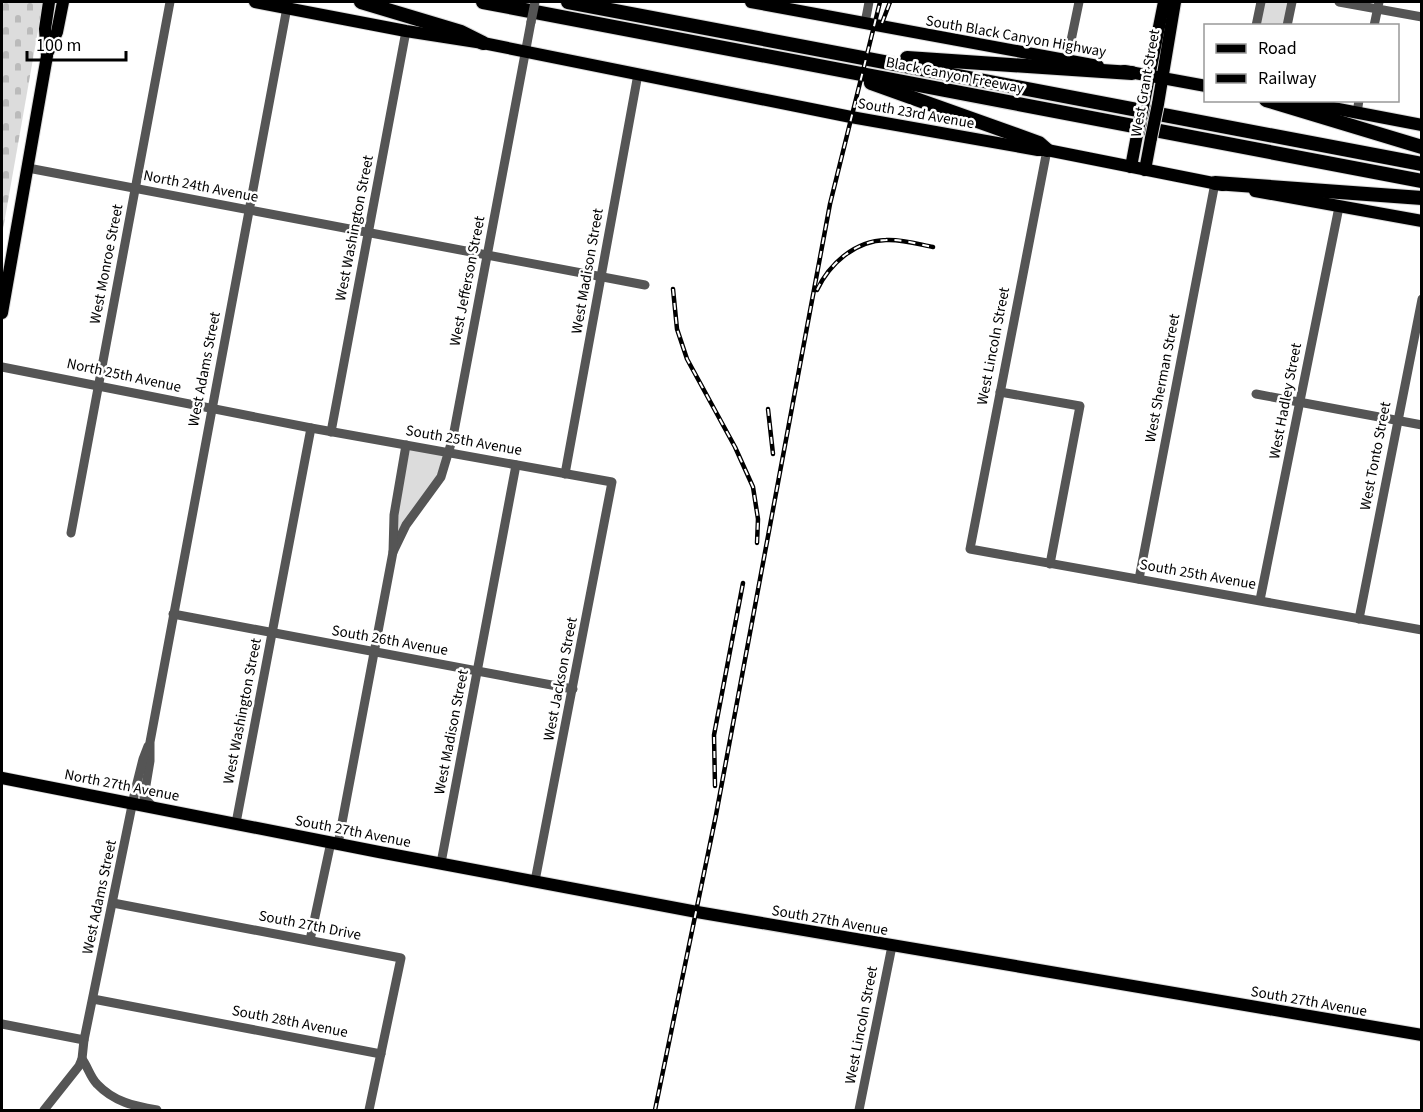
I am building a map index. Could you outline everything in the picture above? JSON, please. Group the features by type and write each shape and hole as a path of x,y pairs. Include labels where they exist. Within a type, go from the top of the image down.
{"highway":[{"path":"361,2 461,32 483,43"},
{"name":"Black Canyon Freeway","path":"483,2 1422,181"},
{"name":"Black Canyon Freeway","path":"568,2 1422,164"},
{"path":"837,52 1132,73"},
{"path":"821,66 1039,143 1047,150"},
{"path":"1273,102 1422,147"},
{"path":"1215,183 1422,198"}],"main road":[{"path":"47,56 45,29 49,2"},
{"path":"2,313 47,56 57,32 63,2"},
{"name":"South 23rd Avenue","path":"255,2 287,5 406,31 483,43 861,119 1047,150 1131,168 1422,222"},
{"name":"South Black Canyon Highway","path":"759,2 1204,86"},
{"name":"West Grant Street","path":"1131,168 1164,2"},
{"name":"West Grant Street","path":"1145,170 1175,2"},
{"path":"1310,102 1358,107 1422,124"},
{"name":"North 27th Avenue","path":"2,778 236,823"},
{"name":"South 27th Avenue","path":"236,823 535,881 892,946 1422,1035"}],"street":[{"name":"West Monroe Street","path":"71,533 170,2"},
{"name":"West Jefferson Street","path":"393,552 406,525 441,477 449,453 535,2"},
{"path":"865,23 869,2"},
{"path":"1067,60 1079,2"},
{"path":"1256,24 1261,2"},
{"path":"1287,24 1292,2"},
{"path":"1339,2 1378,5 1422,17"},
{"name":"West Adams Street","path":"152,806 144,797 150,761 150,742 287,5"},
{"path":"1374,24 1378,5"},
{"name":"West Washington Street","path":"331,432 406,31"},
{"name":"West Madison Street","path":"566,474 638,74"},
{"name":"West Lincoln Street","path":"970,549 1047,150"},
{"name":"North 24th Avenue","path":"28,168 645,285"},
{"name":"West Sherman Street","path":"1139,579 1215,183"},
{"name":"West Hadley Street","path":"1260,600 1339,207"},
{"name":"West Tonto Street","path":"1359,619 1422,299"},
{"name":"North 25th Avenue","path":"2,367 311,428"},
{"path":"1000,393 1080,406 1050,564"},
{"path":"1256,394 1422,425"},
{"name":"West Washington Street","path":"236,823 311,428"},
{"name":"South 25th Avenue","path":"311,428 612,482"},
{"name":"West Jefferson Street","path":"310,940 334,843 374,652 393,552 394,515 406,445"},
{"name":"West Madison Street","path":"441,863 516,465"},
{"name":"West Jackson Street","path":"535,881 612,482"},
{"name":"South 25th Avenue","path":"970,549 1422,630"},
{"name":"South 26th Avenue","path":"173,614 573,689"},
{"name":"West Adams Street","path":"44,1110 82,1059 133,803 143,759 150,742"},
{"name":"South 27th Drive","path":"113,903 401,958 381,1054"},
{"name":"West Lincoln Street","path":"859,1110 892,946"},
{"name":"South 28th Avenue","path":"93,999 381,1054"},
{"path":"2,1024 84,1040"},
{"path":"369,1110 381,1054"},
{"path":"82,1059 97,1084 116,1099 128,1105 158,1110"}],"green space":[{"path":"2,2 43,2 2,235"},
{"path":"1263,2 1289,2 1285,24 1259,24"},
{"path":"406,445 449,453 445,467 393,552"}],"railway":[{"path":"655,1110 716,815 830,204 880,2"},
{"path":"882,23 890,2"},
{"path":"817,290 836,263 864,244 892,240 933,247"},
{"path":"673,289 677,329 687,359 735,447 753,487 758,519 757,543"},
{"path":"768,409 773,454"},
{"path":"715,786 714,735 743,583"}]}
